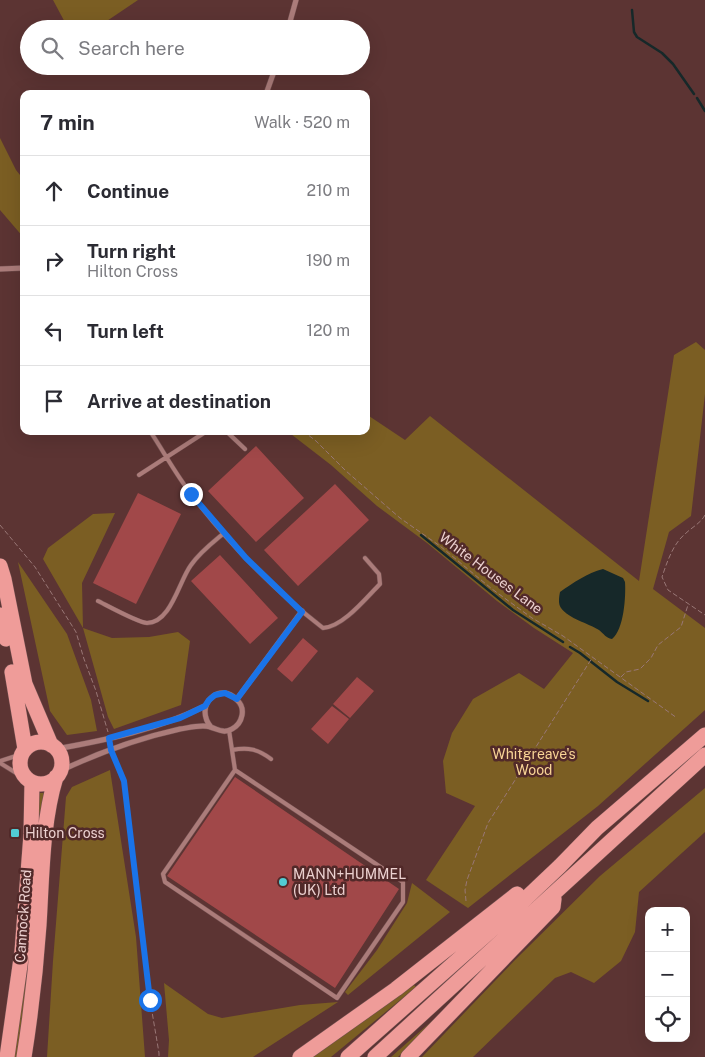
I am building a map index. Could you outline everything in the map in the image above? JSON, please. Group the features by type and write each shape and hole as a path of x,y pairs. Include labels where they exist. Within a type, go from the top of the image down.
{"highway":[{"path":"0,566 24,684 61,758 58,774 46,784 29,780 20,767 23,751 18,702 0,615"},
{"path":"348,1057 482,939 598,828 705,734"},
{"path":"23,751 38,742 54,747"},
{"path":"375,1057 705,755"},
{"name":"Cannock Road","path":"24,1057 37,964 44,851 51,794 58,774"},
{"name":"Cannock Road","path":"7,1057 22,951 32,834 29,780"},
{"path":"300,1057 396,989 503,906 563,854 598,828"},
{"path":"408,1057 553,907 554,893"}],"street":[{"path":"290,20 296,0"},
{"path":"267,90 273,75"},
{"path":"0,269 20,268"},
{"path":"237,699 302,612"},
{"path":"54,747 109,738 180,718 205,706 215,695 221,693 231,695 237,699 242,708 242,715 237,725 229,730 222,731 211,727 180,729 143,738 80,762 58,774"},
{"path":"205,706 205,717 211,727"}],"lane":[{"path":"153,435 191,494 246,558 302,612 323,628 330,628 340,622 380,584 379,574 365,558"},
{"path":"139,474 202,435"},
{"path":"230,435 245,449"},
{"path":"98,601 146,624 158,621 165,614 189,566 201,552 224,533"},
{"path":"229,730 235,770 164,874 165,882 337,998 403,902 403,882 235,770"},
{"path":"232,750 245,748 260,751 271,759"},
{"path":"0,762 23,751"},
{"path":"0,762 29,780"}],"path":[{"name":"White Houses Lane","path":"308,435 400,518 440,546 492,589 532,618 563,636 677,718"},
{"path":"705,515 702,521 683,535 673,549 662,576 668,590 705,615"},
{"path":"0,525 35,567 76,632 96,691 109,738"},
{"path":"621,678 626,672 640,668 651,658 658,645 681,627 688,604"},
{"path":"466,901 465,890 467,880 488,823 592,657"},
{"path":"111,750 124,781 150,1000 160,1052 159,1057"}],"green space":[{"path":"53,0 138,0 108,20 64,20"},
{"path":"0,138 20,175 20,233 0,210"},
{"name":"Whitgreave's Wood","path":"696,342 705,350 705,394 691,516 669,532 653,589 705,628 705,710 598,806 468,908 426,880 475,806 446,793 443,761 452,733 473,699 519,673 544,689 573,653 497,601 427,543 377,506 331,465 292,435 370,435 370,417 405,440 430,416 639,581 674,355"},
{"path":"115,513 82,583 83,628 43,559 48,548 93,514"},
{"path":"18,562 67,634 91,700 97,731 67,735 50,711"},
{"path":"83,628 112,638 149,637 178,632 190,641 181,705 114,729 108,717"},
{"path":"110,770 136,937 145,1057 47,1057 66,797 72,787"},
{"path":"705,788 705,832 639,892 635,932 621,961 594,983 571,972 555,978 473,1057 422,1057 516,959 600,876"},
{"path":"36,793 46,793 19,1057 13,1057"},
{"path":"412,883 450,912 348,995 345,992 377,950 407,903"},
{"path":"164,983 208,1014 222,1018 300,1005 338,1002 253,1057 168,1057 169,1040"},
{"path":"414,985 416,987 331,1057 313,1057"},
{"path":"433,1020 435,1021 398,1057 391,1057"}],"shaded area":[{"path":"603,569 623,578 625,582 622,621 616,635 612,639 595,627 564,612 559,602 560,592 586,576"}],"building":[{"path":"256,446 304,498 256,542 208,491"},
{"path":"335,484 369,520 298,586 264,550"},
{"path":"138,493 181,514 136,604 93,583"},
{"path":"220,555 278,618 250,644 191,581"},
{"path":"303,638 318,651 292,682 277,669"},
{"path":"357,677 374,691 350,718 333,704"},
{"path":"332,706 349,719 328,744 311,729"},
{"name":"MANN+HUMMEL (UK) Ltd","path":"235,777 399,889 335,988 167,876"}],"waterway":[{"path":"632,10 634,32 637,37 662,53 673,64 694,94"},
{"path":"697,98 705,111"},
{"path":"421,535 513,610 563,642"},
{"path":"570,647 617,682 648,701"}],"place":[{"name":"Hilton Cross","path":"15,833"},
{"name":"MANN+HUMMEL (UK) Ltd","path":"283,882"}],"route":[{"path":"150,1000 124,781 111,750 109,738 180,718 205,706 215,695 221,693 231,695 237,699 302,612 246,558 191,494"}]}
